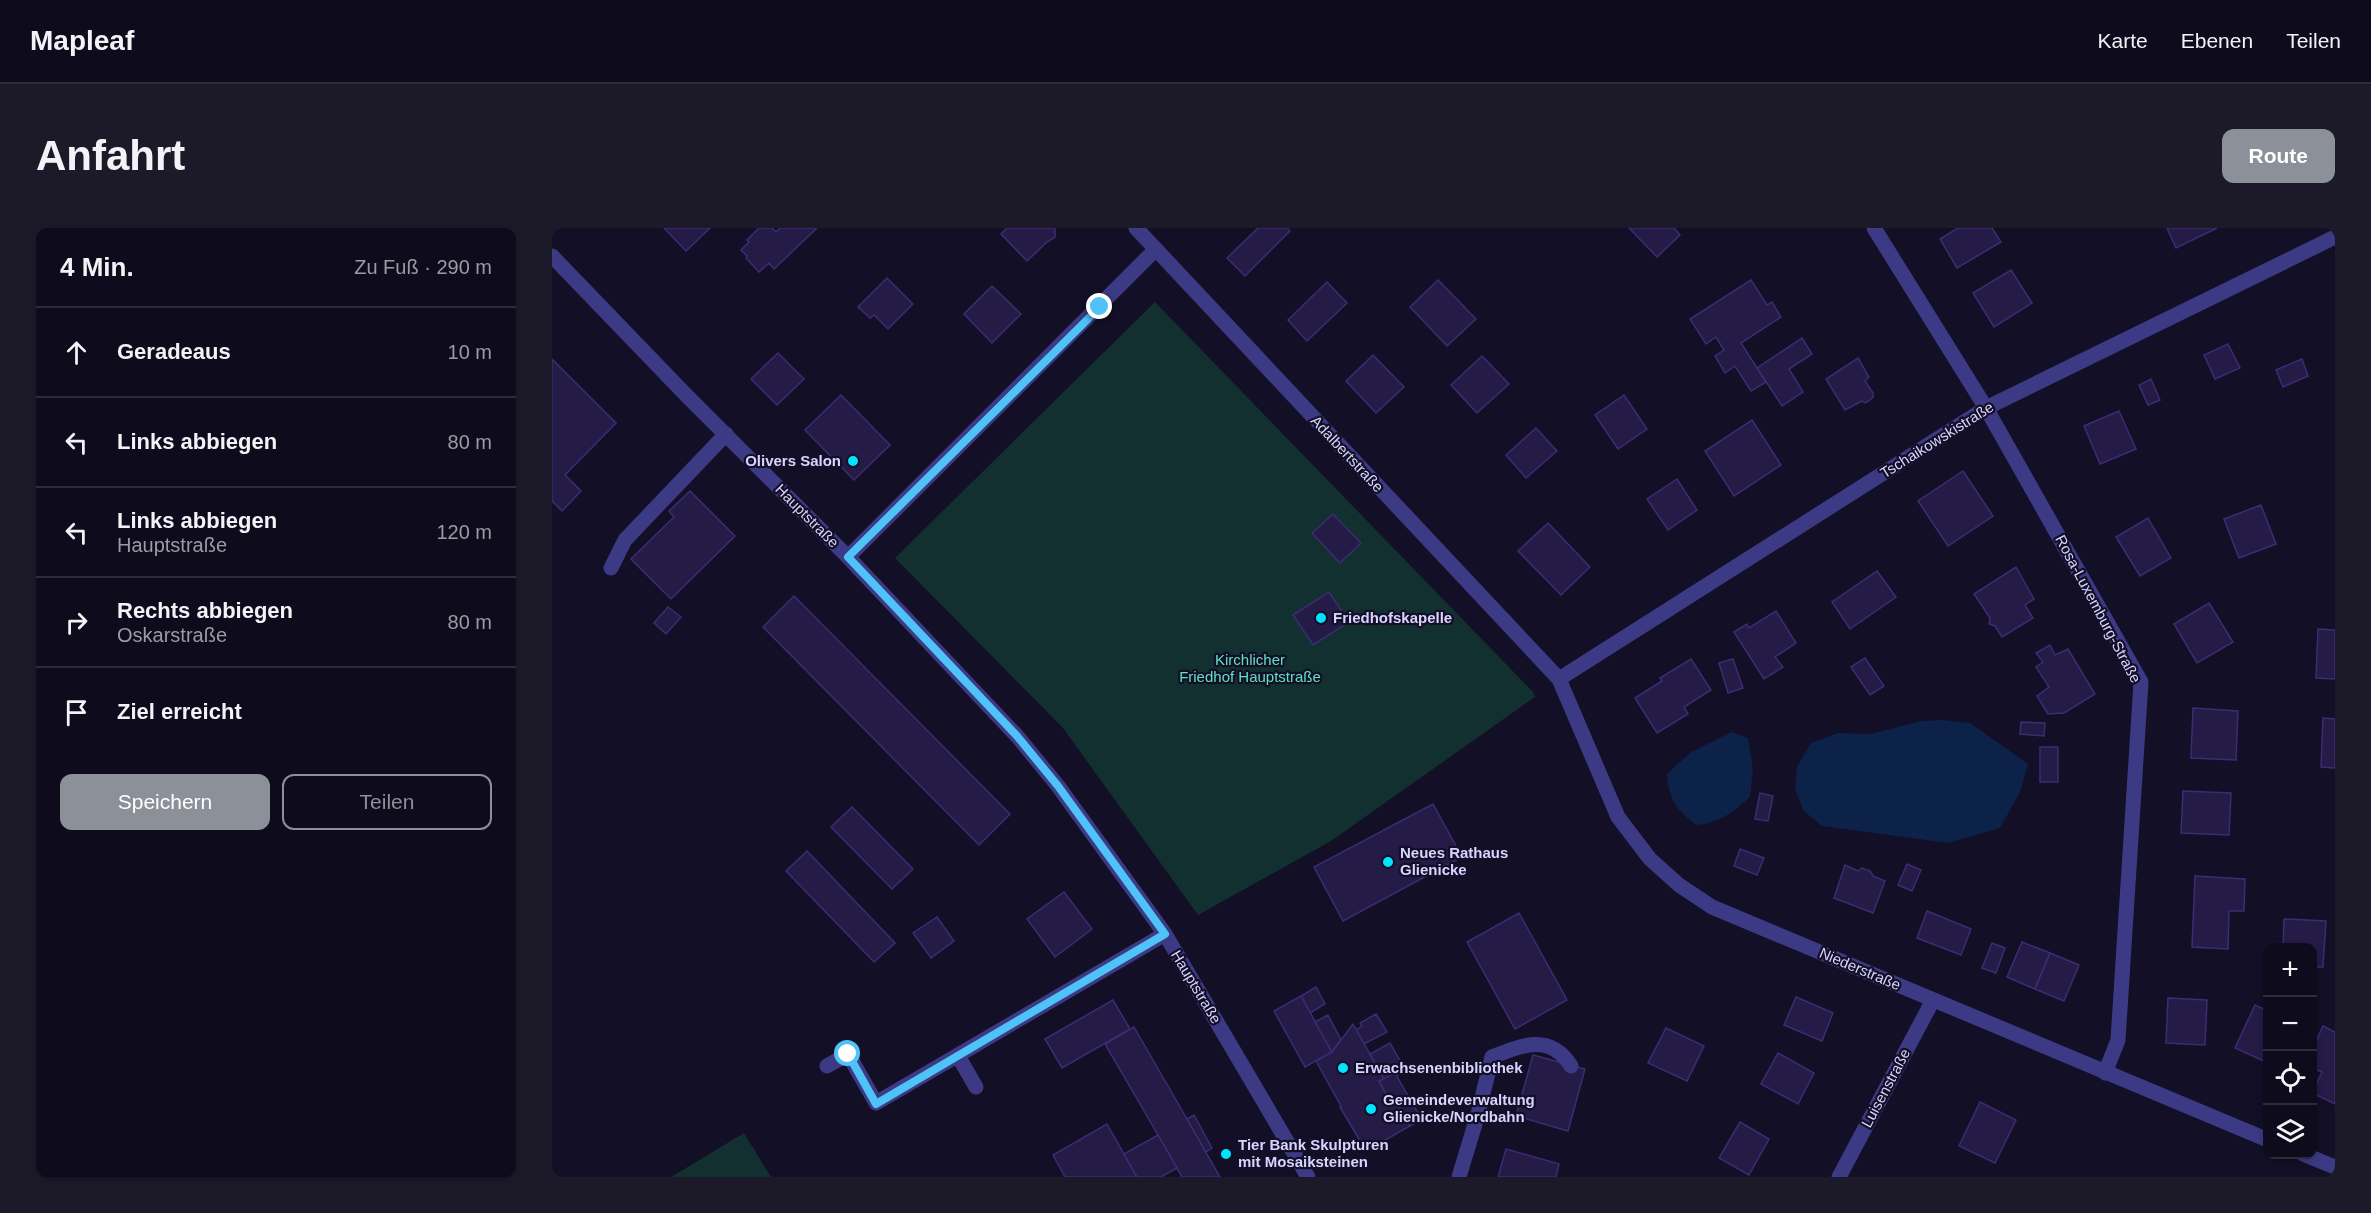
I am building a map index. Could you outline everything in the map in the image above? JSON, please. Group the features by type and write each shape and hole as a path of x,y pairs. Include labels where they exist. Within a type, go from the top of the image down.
{"street":[{"name":"Adalbertstraße","path":"1136,228 1559,680"},
{"name":"Rosa-Luxemburg-Straße","path":"1874,228 1986,408 2141,682 2118,1040 2105,1073"},
{"name":"Tschaikowskistraße","path":"1559,680 1986,408 2335,237"},
{"path":"848,557 1156,249"},
{"name":"Hauptstraße","path":"552,256 848,557 1017,736 1058,786 1165,934 1308,1177"},
{"path":"611,568 625,540 726,434"},
{"name":"Niederstraße","path":"1559,680 1618,817 1650,860 1679,885 1712,907 2263,1138"},
{"path":"827,1066 848,1054 876,1104 1165,934"},
{"name":"Luisenstraße","path":"1839,1177 1934,1000"},
{"path":"1459,1177 1492,1057 1512,1049 1535,1044 1550,1045 1564,1054 1571,1065"},
{"path":"958,1056 976,1087"},
{"path":"2314,1159 2335,1167"}],"green space":[{"name":"Kirchlicher Friedhof Hauptstraße","path":"1155,302 1533,692 1535,697 1331,841 1198,915 1063,728 895,558"},
{"path":"744,1133 771,1177 671,1177"}],"water":[{"path":"1943,720 1970,723 2028,764 2020,792 2000,828 1948,843 1822,826 1804,811 1795,789 1797,767 1811,743 1838,733 1871,734 1922,721"},
{"path":"1732,732 1748,738 1753,769 1750,797 1725,816 1713,822 1696,825 1683,814 1675,803 1667,774 1691,752"}],"building":[{"path":"664,228 710,228 686,251"},
{"path":"759,228 772,228 776,232 780,228 817,228 774,269 769,263 759,272 741,250"},
{"path":"1007,228 1055,228 1055,237 1027,261 1001,234"},
{"path":"1258,228 1287,228 1290,231 1245,276 1227,258"},
{"path":"1629,228 1674,228 1680,235 1657,257"},
{"path":"1958,228 1992,228 2001,242 1957,268 1940,239"},
{"path":"2167,228 2217,228 2176,248"},
{"path":"2011,270 2032,303 1994,327 1973,293"},
{"path":"887,278 913,304 888,329 874,315 870,318 858,307"},
{"path":"1438,280 1476,319 1447,346 1410,307"},
{"path":"1751,280 1767,305 1772,302 1781,317 1741,343 1766,382 1751,391 1735,366 1725,373 1715,356 1724,350 1716,337 1706,344 1690,319"},
{"path":"1327,282 1347,303 1307,341 1288,320"},
{"path":"992,286 1021,314 992,343 964,314"},
{"path":"1802,338 1812,354 1789,369 1803,392 1782,406 1757,368"},
{"path":"2228,344 2240,368 2215,379 2204,355"},
{"path":"778,353 804,379 777,405 751,379"},
{"path":"1373,355 1404,387 1376,413 1346,381"},
{"path":"1482,356 1509,384 1477,413 1451,385"},
{"path":"1858,358 1869,377 1865,381 1873,397 1865,403 1862,401 1845,410 1826,379"},
{"path":"552,359 616,423 565,475 581,491 562,511 552,501"},
{"path":"2302,359 2308,376 2283,387 2276,370"},
{"path":"2151,379 2160,400 2148,405 2139,385"},
{"path":"841,395 890,445 854,480 805,430"},
{"path":"1624,395 1647,429 1618,449 1595,415"},
{"path":"2119,411 2136,449 2100,464 2084,426"},
{"path":"1752,420 1781,465 1734,496 1705,451"},
{"path":"1536,428 1557,451 1526,478 1506,455"},
{"path":"1963,471 1993,516 1948,546 1918,501"},
{"path":"1677,479 1697,510 1668,530 1647,499"},
{"path":"690,491 735,536 671,599 631,559 674,517 669,511"},
{"path":"2261,505 2276,544 2239,558 2224,519"},
{"path":"1333,514 1361,543 1340,563 1312,533"},
{"path":"2148,518 2171,558 2140,576 2116,537"},
{"path":"1548,523 1590,567 1561,595 1518,551"},
{"path":"2016,567 2034,599 2025,605 2033,618 2002,637 1995,626 1989,624 1990,618 1974,594"},
{"path":"1877,571 1896,597 1850,629 1832,602"},
{"name":"Friedhofskapelle","path":"1329,592 1349,622 1313,645 1293,615"},
{"path":"794,596 1010,814 979,845 763,627"},
{"path":"2209,603 2233,642 2197,663 2174,624"},
{"path":"668,607 681,617 666,634 654,623"},
{"path":"1776,611 1796,643 1775,657 1783,667 1764,679 1734,632 1747,624 1749,628"},
{"path":"2318,629 2335,630 2335,679 2316,678"},
{"path":"2050,645 2055,655 2068,649 2095,694 2064,713 2048,714 2037,696 2049,687 2036,667 2043,662 2036,653"},
{"path":"1865,658 1884,686 1870,695 1851,667"},
{"path":"1691,659 1711,690 1684,707 1688,714 1657,733 1635,698 1662,681 1660,678"},
{"path":"1733,659 1743,688 1728,693 1719,663"},
{"path":"2193,708 2238,711 2236,760 2191,758"},
{"path":"2323,718 2335,719 2335,768 2321,767"},
{"path":"2021,722 2045,723 2044,736 2020,734"},
{"path":"2040,747 2058,747 2058,782 2040,782"},
{"path":"2183,791 2231,793 2229,835 2181,833"},
{"path":"1760,793 1773,796 1768,821 1755,819"},
{"name":"Neues Rathaus Glienicke","path":"1433,804 1462,857 1343,921 1314,867"},
{"path":"852,807 913,869 892,889 831,827"},
{"path":"1740,849 1764,858 1757,875 1734,866"},
{"path":"807,851 895,943 874,962 786,871"},
{"path":"1907,864 1921,870 1912,891 1898,885"},
{"path":"1845,865 1858,871 1862,868 1870,871 1873,876 1885,881 1873,913 1834,898"},
{"path":"2195,876 2245,879 2244,911 2229,911 2228,949 2192,947"},
{"path":"1064,892 1092,929 1055,957 1027,919"},
{"path":"1927,911 1971,929 1961,955 1917,938"},
{"path":"1519,913 1567,1000 1515,1029 1467,942"},
{"path":"937,917 954,941 931,958 913,933"},
{"path":"2284,919 2326,921 2323,967 2317,967 2317,943 2283,943"},
{"path":"2022,942 2050,953 2035,989 2007,977"},
{"path":"1992,943 2005,948 1996,973 1982,968"},
{"path":"2050,953 2079,965 2064,1001 2035,989"},
{"path":"1316,987 1325,1004 1310,1013 1301,996"},
{"path":"1301,996 1332,1052 1305,1067 1274,1011"},
{"path":"1796,997 1833,1013 1822,1041 1784,1025"},
{"path":"2168,998 2207,1000 2205,1045 2166,1043"},
{"path":"1113,1000 1130,1029 1062,1068 1045,1039"},
{"path":"2255,1005 2263,1009 2263,1061 2235,1048"},
{"path":"1376,1014 1387,1032 1364,1044 1356,1030 1362,1026 1360,1023"},
{"path":"1328,1015 1341,1040 1332,1052 1315,1022"},
{"path":"1353,1024 1384,1079 1379,1081 1390,1101 1394,1098 1410,1126 1366,1151 1316,1061 1332,1052"},
{"path":"2323,1026 2335,1032 2335,1104 2317,1095 2317,1082 2322,1072 2317,1070 2317,1039"},
{"path":"1134,1027 1220,1177 1182,1177 1105,1044"},
{"path":"1666,1028 1704,1046 1687,1081 1648,1063"},
{"path":"1390,1043 1406,1071 1396,1076 1395,1073 1384,1079 1370,1054"},
{"path":"1778,1053 1814,1073 1798,1104 1761,1084"},
{"path":"1533,1055 1585,1069 1568,1131 1516,1116"},
{"path":"1395,1073 1422,1120 1410,1126 1394,1098 1390,1101 1379,1081"},
{"path":"1980,1102 2016,1120 1995,1163 1959,1146"},
{"path":"1194,1115 1212,1148 1206,1152 1187,1119"},
{"path":"1740,1122 1769,1139 1749,1175 1719,1158"},
{"path":"1107,1124 1137,1177 1065,1177 1053,1155"},
{"path":"1158,1135 1177,1168 1161,1177 1137,1177 1124,1154"},
{"path":"1506,1149 1559,1164 1556,1177 1498,1177"}],"place":[{"name":"Olivers Salon","path":"853,461"},
{"name":"Friedhofskapelle","path":"1321,618"},
{"name":"Neues Rathaus Glienicke","path":"1388,862"},
{"name":"Erwachsenenbibliothek","path":"1343,1068"},
{"name":"Gemeindeverwaltung Glienicke/Nordbahn","path":"1371,1109"},
{"name":"Tier Bank Skulpturen mit Mosaiksteinen","path":"1226,1154"}],"route":[{"path":"848,1054 876,1104 1165,934 1058,786 1017,736 848,557 1100,307"}]}
